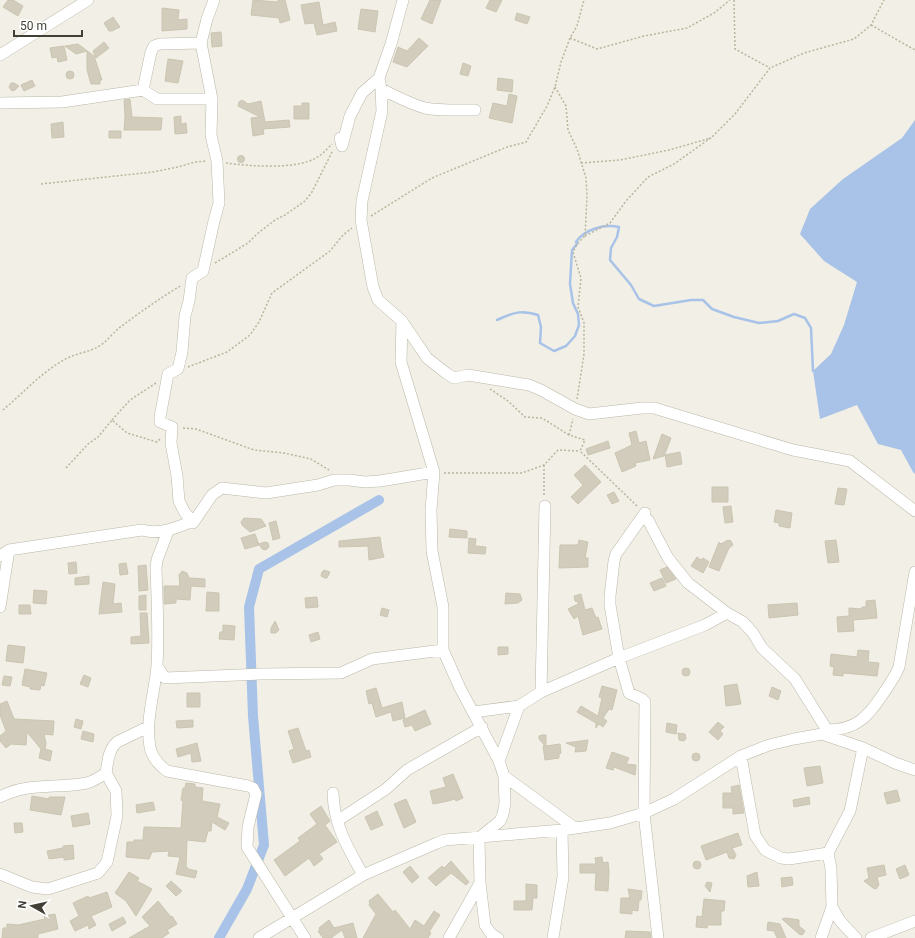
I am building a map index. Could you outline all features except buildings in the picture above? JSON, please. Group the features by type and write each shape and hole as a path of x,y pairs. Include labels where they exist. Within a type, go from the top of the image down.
{"street":[{"path":"0,55 88,0"},
{"path":"193,522 185,513 179,501 177,476 171,443 172,427 160,422 160,412 168,374 178,369 180,361 185,316 189,301 192,278 203,271 214,221 220,203 217,161 211,135 212,99 202,43 207,19 214,0"},
{"path":"340,138 342,146 350,116 362,93 379,78 391,44 403,0"},
{"path":"144,90 151,52 154,46 160,44 202,43"},
{"path":"379,78 382,89 380,122 362,201 361,220 373,287 378,300 402,321 426,358 454,378 468,375 529,385 542,390 575,409 589,414 654,408 793,450 850,461 915,511"},
{"path":"382,89 405,101 426,108 439,110 475,110"},
{"path":"0,103 62,102 144,90 157,99 212,99"},
{"path":"402,321 401,362 434,472 431,510 432,552 443,607 442,650 456,681 499,761 504,776 505,803 503,814 500,821 479,838"},
{"path":"0,607 5,553 142,530 148,532 168,531 193,523 212,495 222,488 266,493 318,485 334,480 365,482 380,481 434,472"},
{"path":"541,692 545,506"},
{"path":"645,513 642,518 648,520 668,558 688,584 743,622 753,633 762,648 795,679 824,732 915,770"},
{"path":"645,513 620,547 614,561 610,605 620,658 629,693 642,698 645,702 644,813 658,938"},
{"path":"168,531 159,554 156,568 158,616 157,666 148,727 150,748 159,765 167,771 253,788 256,794 248,827 247,847 305,938"},
{"path":"258,938 363,875 444,840 562,830 610,823 644,813 674,798 741,756 770,745 824,732 844,729 862,720 873,709 895,677 901,655 915,572"},
{"path":"473,712 520,706 541,692 620,658 705,625 727,612"},
{"path":"157,666 165,678 260,674 341,673 372,659 442,650"},
{"path":"499,761 520,706"},
{"path":"0,874 32,887 48,889 98,873 106,862 117,816 116,791 106,774 110,750 117,742 148,727"},
{"path":"337,821 386,789 407,770 482,727"},
{"path":"821,938 832,907 831,868 828,854 850,811 863,748"},
{"path":"741,756 755,835 765,850 781,858 789,859 828,854"},
{"path":"0,797 26,788 87,783 106,774"},
{"path":"504,776 575,828"},
{"path":"333,793 333,806 343,839 363,875"},
{"path":"553,938 563,877 562,830"},
{"path":"479,838 480,883 485,925 491,934 498,938"},
{"path":"449,938 480,883"},
{"path":"832,907 840,921 856,938"},
{"path":"871,938 915,921"}],"path":[{"path":"570,38 597,49 644,36 687,28 714,12 730,0"},
{"path":"734,0 735,49 770,68"},
{"path":"569,434 575,409 584,354 584,323 578,307 582,278 574,252 577,244 585,236 610,223 626,201 648,178 674,164 712,137 735,114 770,68 804,53 854,39 871,25 884,0"},
{"path":"871,25 915,50"},
{"path":"555,87 566,106 568,130 577,149 586,178 587,196 585,236"},
{"path":"581,163 620,160 669,150 712,137"},
{"path":"41,184 153,172 195,162 217,161 258,167 300,164 316,158 340,138"},
{"path":"488,388 508,401 525,417 542,418 569,434 585,440 580,451"},
{"path":"66,468 88,444 98,437 112,420 128,433 157,442 172,427 196,429 254,450 284,453 311,459 334,473"},
{"path":"434,472 522,473 544,465 558,450 580,451 645,513"},
{"path":"544,465 545,506"}],"water":[{"path":"915,120 915,474 901,450 878,444 857,405 820,419 813,371 831,354 844,325 857,282 824,261 800,234 810,209 843,179 902,138"}],"waterway":[{"path":"497,320 508,315 522,312 538,315 541,327 540,343 554,351 566,346 575,336 579,325 578,314 573,303 570,284 572,250 577,244 576,242 584,234 595,228 613,226 619,227 617,237 611,248 610,260 631,285 639,299 654,306 691,300 703,300 712,309 734,317 759,323 778,321 794,314 805,318 811,328 813,371"},
{"path":"219,938 247,889 264,845 253,716 249,607 259,569 379,500"}]}
